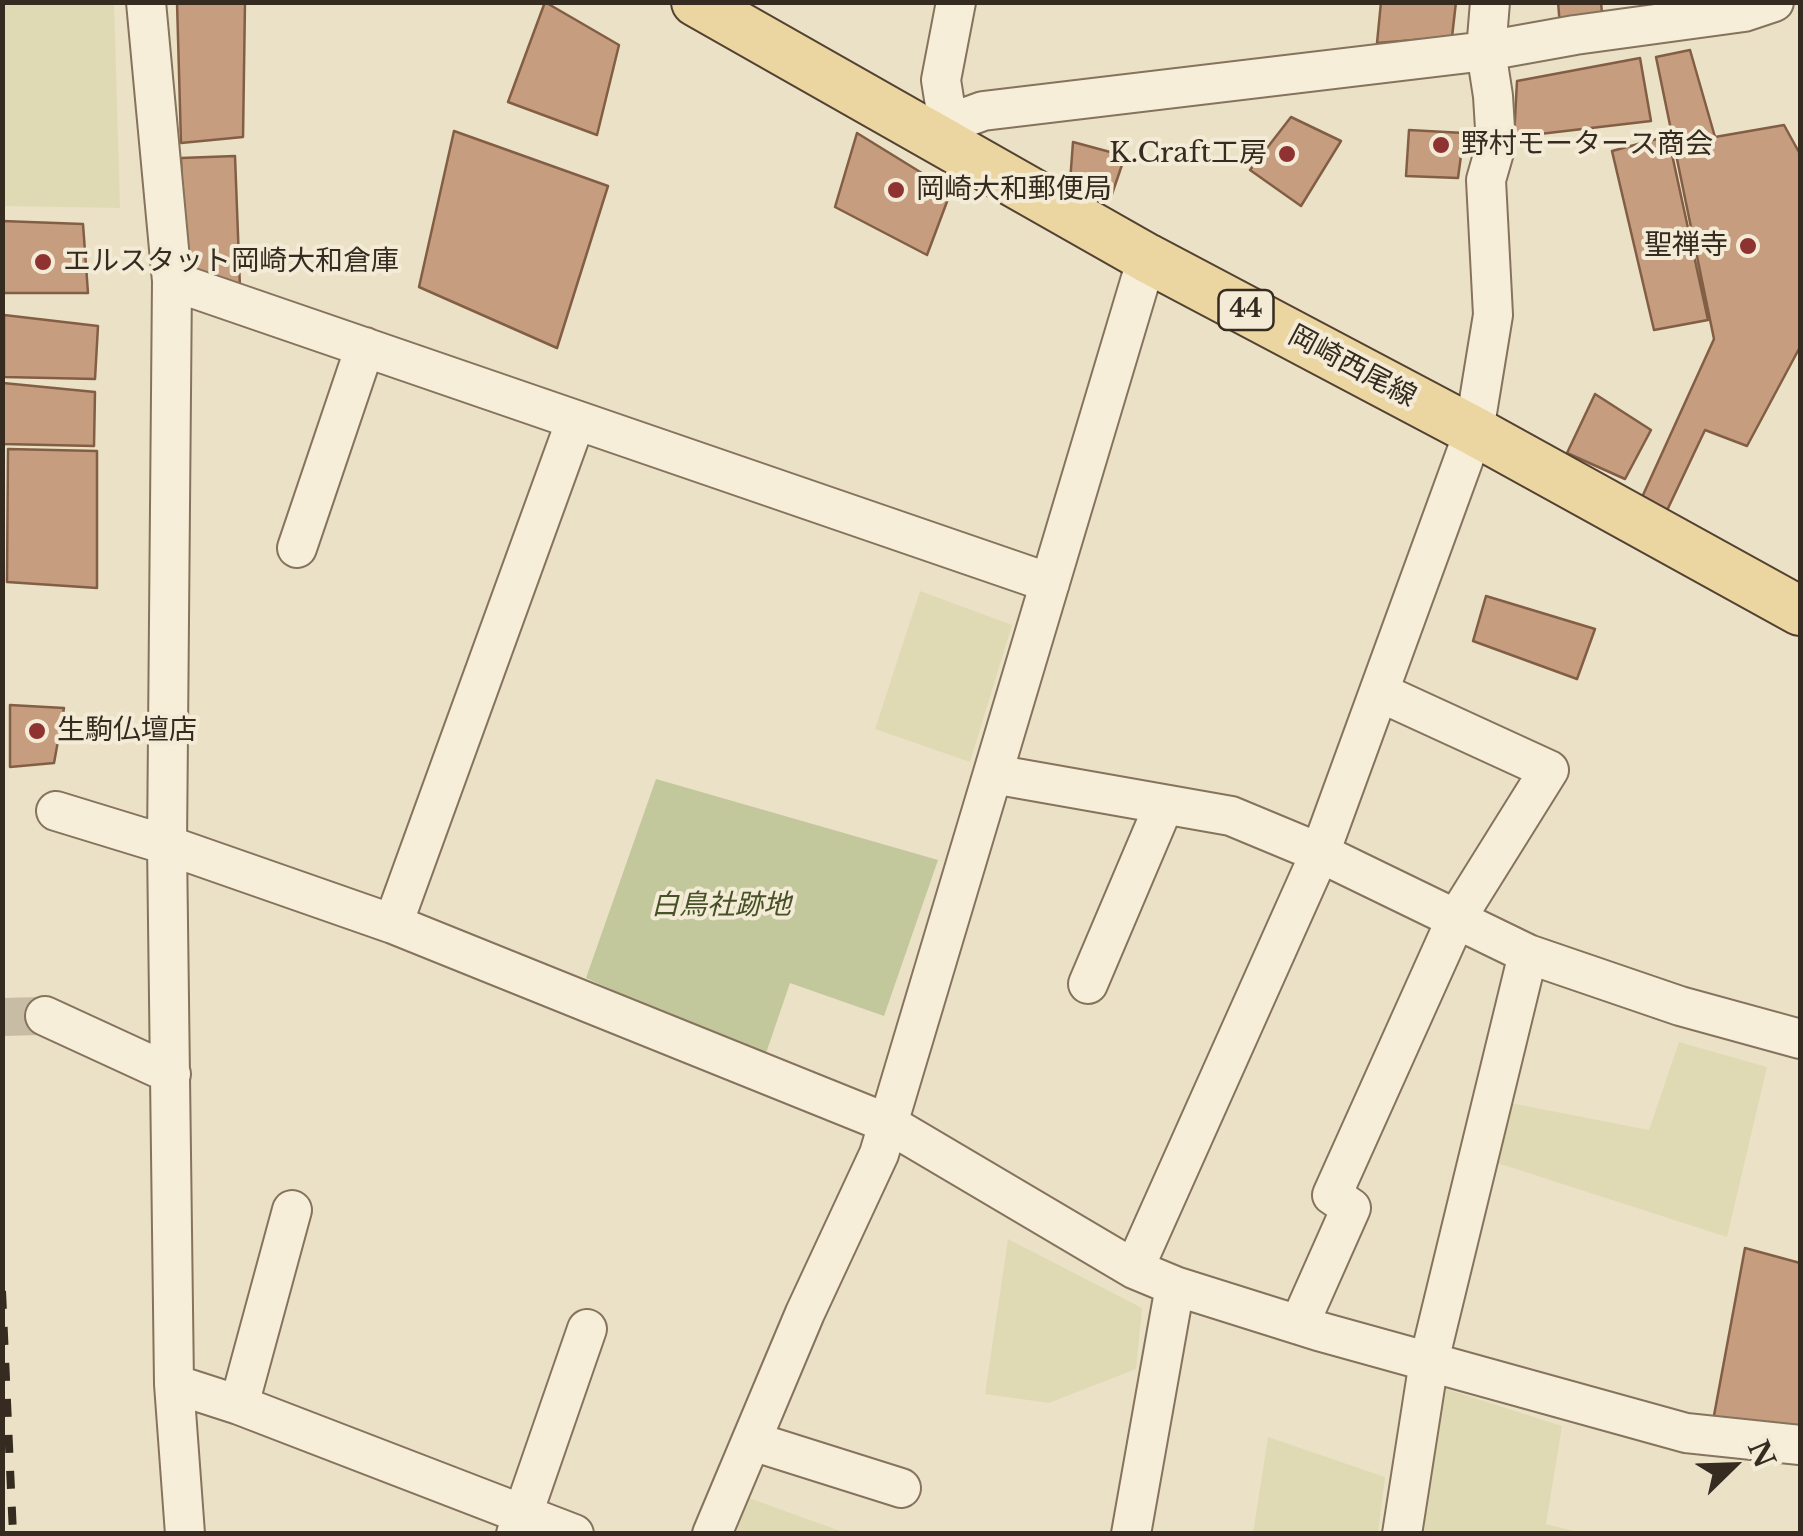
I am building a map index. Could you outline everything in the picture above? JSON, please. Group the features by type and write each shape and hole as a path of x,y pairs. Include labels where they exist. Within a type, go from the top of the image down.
{"main road":[{"name":"岡崎西尾線","path":"696,2 937,128 1147,258 1474,431 1800,611"}],"street":[{"path":"146,2 172,281 167,846 174,1384 185,1534"},
{"path":"956,2 940,80 937,128 983,111 1486,50 1744,12 1774,2"},
{"path":"1134,1269 1320,853 1474,431 1493,314 1486,180 1496,144 1494,96 1486,50 1490,2"},
{"path":"712,1534 805,1313 879,1154 1147,258"},
{"path":"172,281 1050,583"},
{"path":"297,548 365,348"},
{"path":"393,924 576,420"},
{"path":"1299,1325 1351,1208 1332,1195 1456,919 1549,770 1379,692"},
{"path":"993,774 1231,816 1320,853 1528,954 1680,1006 1800,1038"},
{"path":"1088,984 1164,805"},
{"path":"56,811 393,924 887,1123 1134,1269 1175,1286 1299,1325 1686,1433 1800,1445"},
{"path":"1402,1534 1428,1361 1528,954"},
{"path":"45,1016 170,1074"},
{"path":"239,1405 292,1210"},
{"path":"1132,1534 1175,1286"},
{"path":"519,1523 586,1329"},
{"path":"174,1384 239,1405 519,1523 574,1534"},
{"path":"752,1441 902,1488"}],"shaded area":[{"path":"3,2 114,3 120,208 3,206"},
{"path":"920,591 1012,625 970,762 875,729"},
{"path":"1679,1042 1767,1067 1727,1237 1491,1161 1505,1102 1649,1130"},
{"path":"1008,1239 1142,1308 1136,1369 1049,1403 985,1394"},
{"path":"1440,1387 1562,1426 1546,1524 1582,1533 1418,1534"},
{"path":"1268,1437 1385,1477 1378,1533 1253,1533"},
{"path":"749,1498 846,1533 736,1533"}],"green space":[{"name":"白鳥社跡地","path":"656,779 938,860 884,1016 790,983 764,1059 586,978"}],"building":[{"path":"177,2 245,2 243,137 181,143"},
{"path":"545,2 619,45 597,135 508,102"},
{"path":"1381,2 1456,2 1452,37 1377,43"},
{"path":"1558,2 1601,2 1603,24 1560,26"},
{"name":"聖禅寺","path":"1690,50 1715,137 1784,125 1800,154 1800,347 1747,446 1705,430 1662,521 1638,506 1714,339 1656,57"},
{"path":"1640,58 1651,121 1514,137 1517,81"},
{"path":"1291,117 1341,141 1301,206 1250,170"},
{"path":"1409,130 1464,133 1458,178 1406,176"},
{"path":"454,131 608,186 557,348 419,287"},
{"path":"857,133 951,191 927,255 835,207"},
{"path":"1668,136 1708,320 1654,330 1612,151"},
{"path":"1073,142 1125,156 1110,200 1070,182"},
{"path":"235,156 240,288 185,270 181,158"},
{"path":"2,221 83,224 88,293 2,293"},
{"path":"4,315 98,326 95,379 4,377"},
{"path":"3,383 95,392 94,446 3,444"},
{"path":"1595,394 1651,430 1625,479 1567,453"},
{"path":"8,449 97,451 97,588 7,582"},
{"path":"1486,596 1595,629 1577,679 1473,641"},
{"path":"10,705 64,708 54,763 10,767"},
{"path":"1745,1248 1800,1263 1800,1431 1713,1421"}],"tunnel":[{"path":"2,1017 45,1016"}],"railway":[{"path":"2,1291 13,1534"}],"place":[{"name":"野村モータース商会","path":"1441,145"},
{"name":"K.Craft工房","path":"1287,154"},
{"name":"岡崎大和郵便局","path":"896,190"},
{"name":"聖禅寺","path":"1748,246"},
{"name":"エルスタット岡崎大和倉庫","path":"43,262"},
{"name":"生駒仏壇店","path":"37,731"}]}
